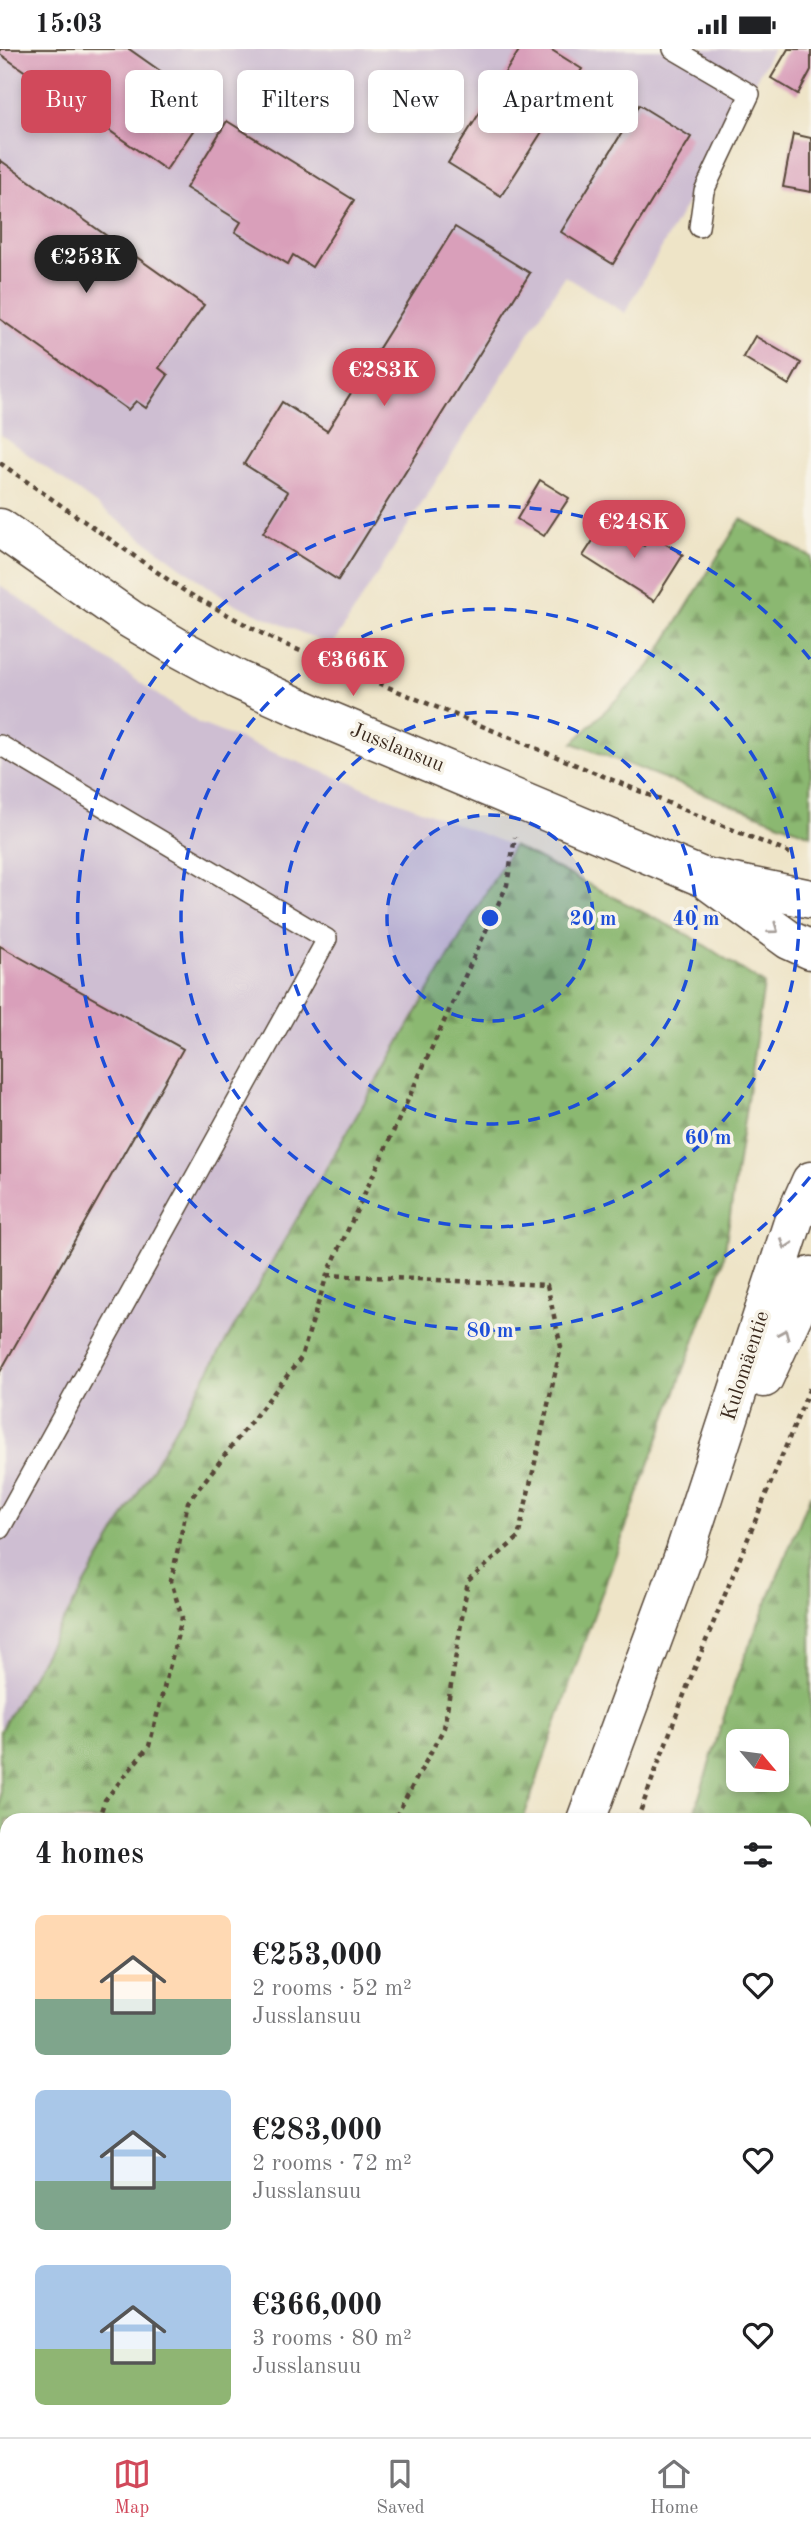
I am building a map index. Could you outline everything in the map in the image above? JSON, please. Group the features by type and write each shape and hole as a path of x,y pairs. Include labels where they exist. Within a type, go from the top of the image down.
{"street":[{"name":"Jusslansuu","path":"0,528 130,619 238,680 700,876 811,899"},
{"name":"Jusslansuu","path":"700,876 789,940 811,950"},
{"name":"Kulomäentie","path":"589,1813 685,1552 794,1219 811,1181"},
{"name":"Kulomäentie","path":"685,1552 811,1276"}],"lane":[{"path":"673,49 750,95 704,191 699,227"},
{"path":"0,745 327,939 0,1529"}],"path":[{"path":"0,463 186,592 274,640 798,857"},
{"path":"100,1813 105,1800 149,1746 182,1618 171,1581 188,1502 301,1358 327,1275 508,885 520,799"},
{"path":"327,1275 547,1285 561,1347 518,1538 468,1581 444,1728 398,1813"},
{"path":"640,1813 687,1687 811,1385"}],"shaded area":[{"path":"0,49 773,49 625,313 565,276 332,646 228,601 0,434"},
{"path":"0,585 198,723 513,846 0,1731"}],"green space":[{"path":"741,519 811,557 811,835 573,743 650,666"},
{"path":"513,846 692,937 764,984 723,1263 589,1628 525,1813 0,1813 0,1731"},
{"path":"811,1494 811,1813 694,1813 735,1681"}],"building":[{"path":"0,49 129,49 159,70 125,70 125,133 191,133 166,170 111,132 111,70 23,70 0,54"},
{"path":"520,49 550,49 582,69 581,70 507,70"},
{"path":"788,49 811,49 811,70 798,94 771,78"},
{"path":"638,107 691,137 613,264 561,232 622,133 638,133"},
{"path":"478,116 478,133 541,133 501,196 448,163"},
{"path":"227,121 237,127 237,133 246,133 354,200 312,267 293,255 288,264 235,232 241,222 186,188 220,133 223,133"},
{"path":"793,134 811,138 811,192 783,187"},
{"path":"0,160 204,305 159,368 168,375 146,408 136,401 128,410 0,319"},
{"path":"455,227 530,273 338,580 263,533 288,492 244,464 282,402 327,431"},
{"path":"755,336 801,363 789,385 743,357"},
{"path":"540,480 569,498 544,536 517,519"},
{"path":"606,521 644,546 652,535 683,555 654,601 583,556"},
{"path":"0,946 183,1049 0,1372"}]}
